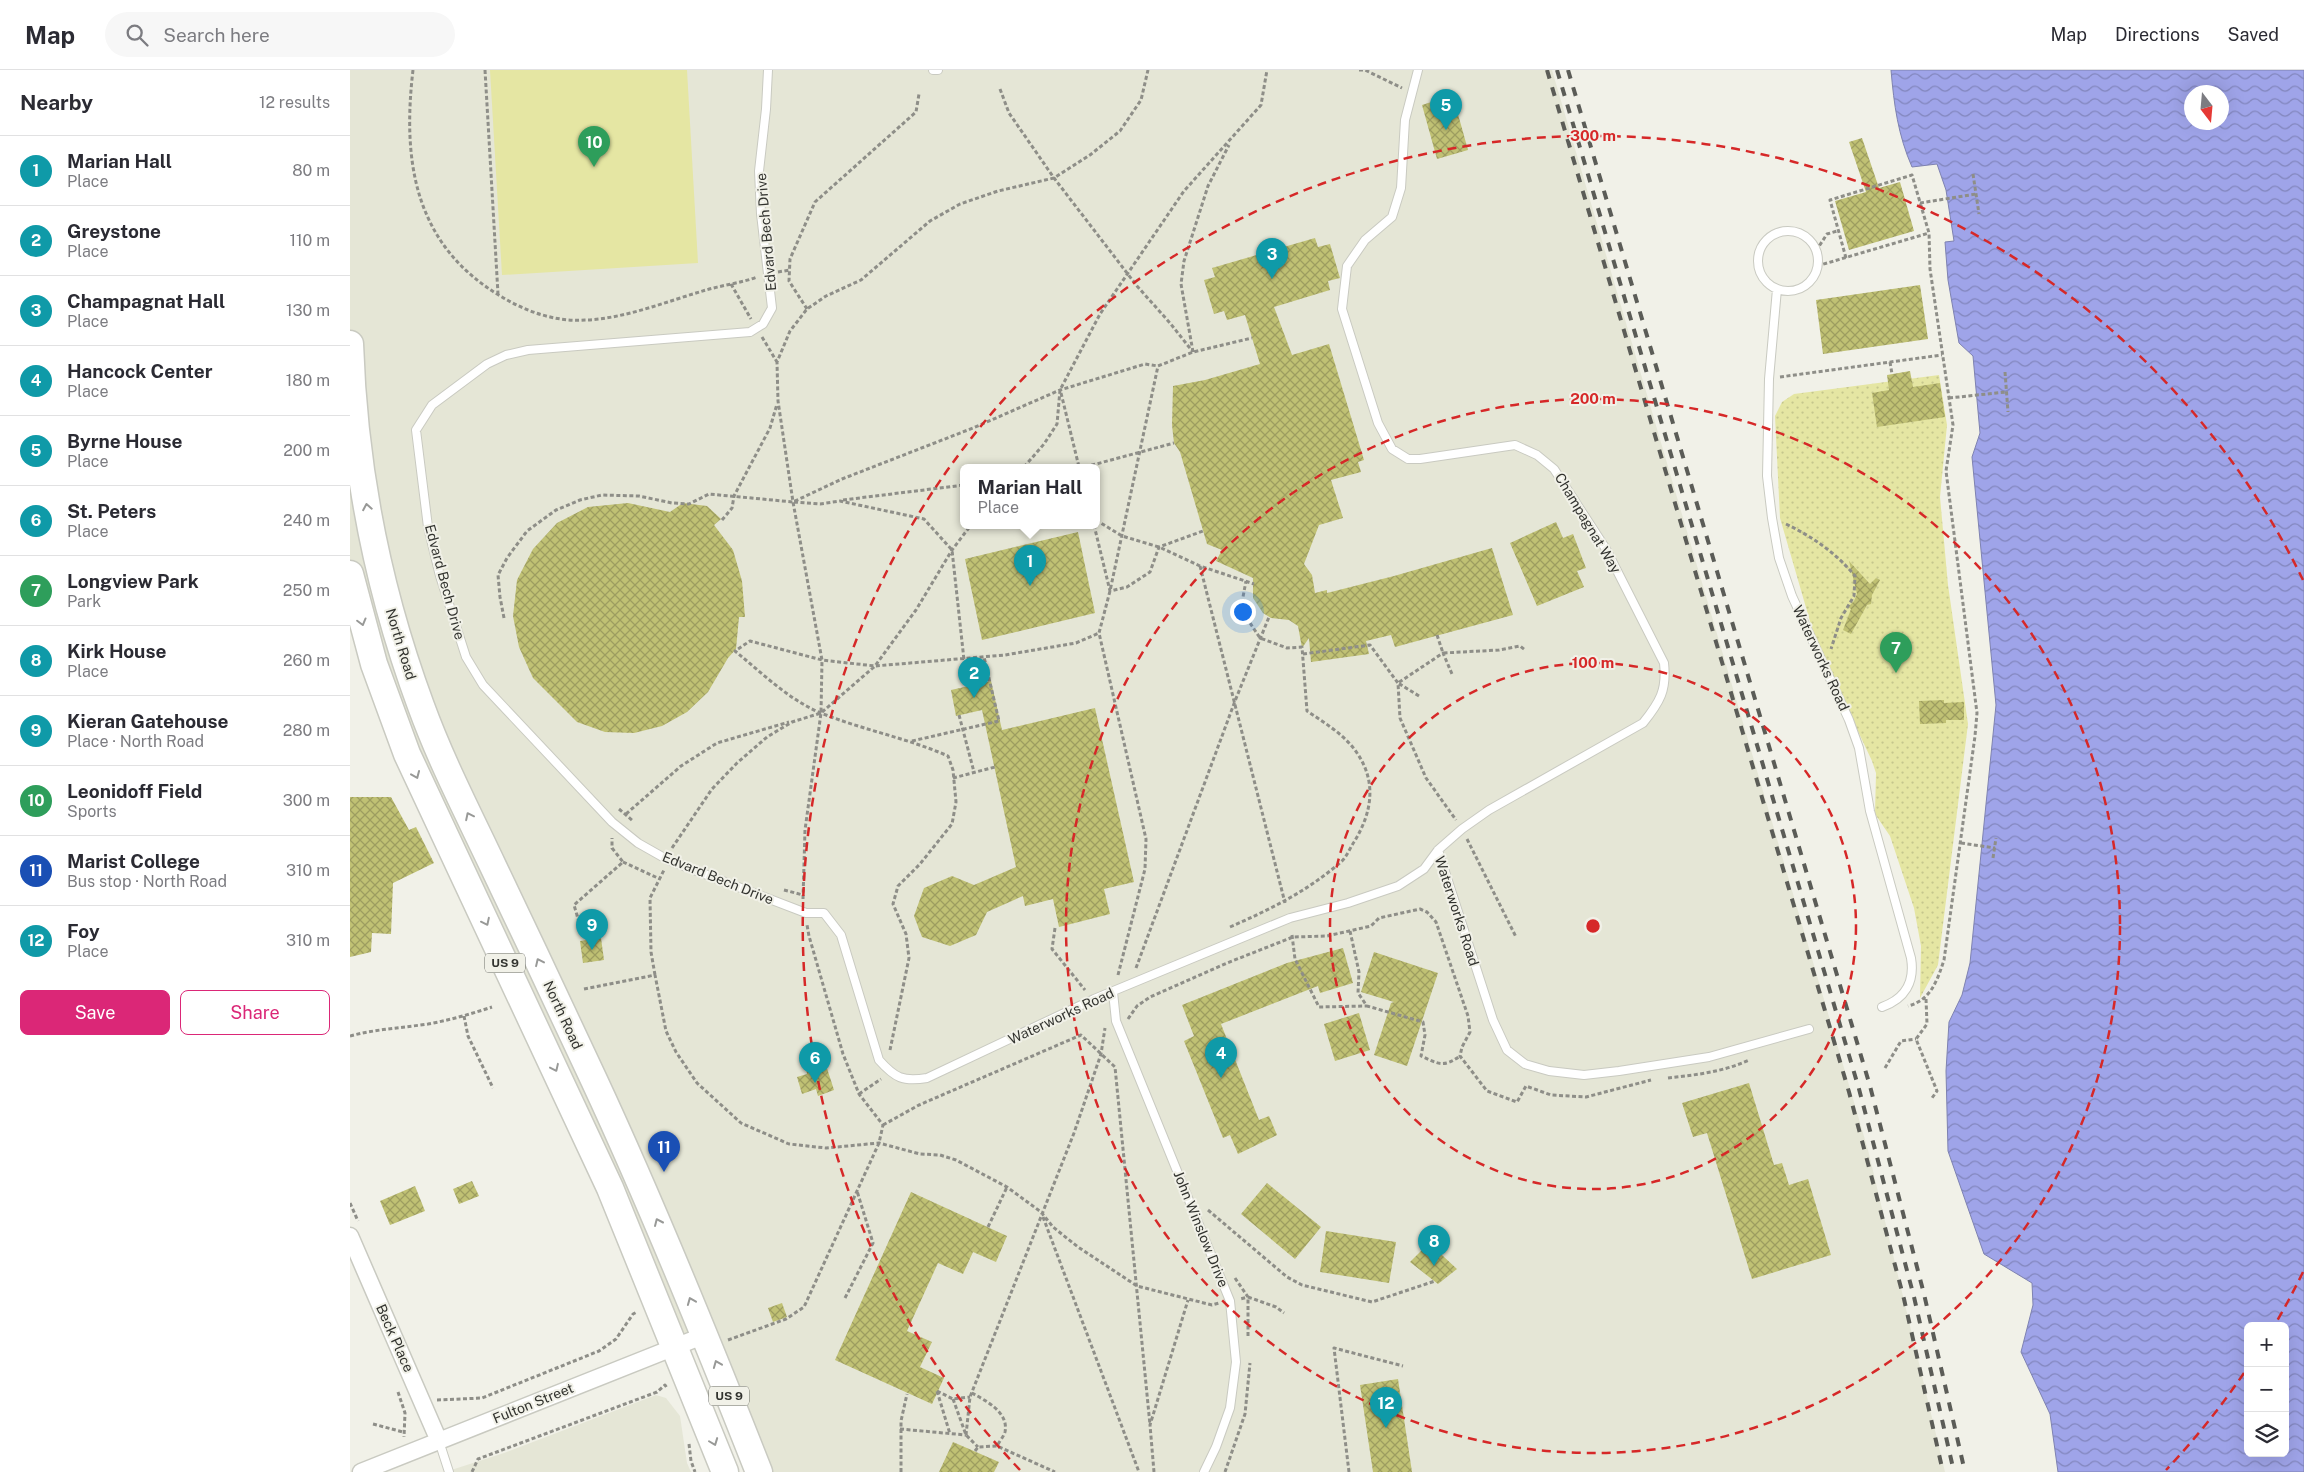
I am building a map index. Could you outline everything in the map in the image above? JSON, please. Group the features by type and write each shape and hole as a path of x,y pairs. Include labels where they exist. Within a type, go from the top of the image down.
{"highway":[{"name":"North Road","path":"350,344 356,431 377,555 401,647 432,736 715,1338 759,1472"},
{"name":"US 9","path":"350,574 374,664 407,754 600,1166 676,1346 726,1472"}],"street":[{"name":"Beck Place","path":"356,1232 354,1256 438,1441"},
{"name":"Fulton Street","path":"361,1472 676,1346 715,1338"}],"lane":[{"name":"Edvard Bech Drive","path":"768,70 759,171 761,214 772,308 763,324 750,332 528,350 506,355 487,364 432,405 416,430 428,527 440,576 466,657 483,685 612,822 638,843 668,860 806,913 824,912 841,935 879,1060 890,1073"},
{"path":"933,70 938,70"},
{"name":"Champagnat Way","path":"1418,70 1405,120 1401,188 1392,217 1365,240 1347,266 1342,309 1378,424 1392,449 1408,459 1420,459 1514,445 1537,455 1554,469 1606,549 1664,663 1666,681 1658,704 1643,723 1489,810 1462,829 1438,850"},
{"path":"1788,231 1798,233 1806,238 1816,251 1817,266 1812,280 1804,286 1787,291 1777,289 1768,284 1758,266 1760,251 1768,238 1788,231"},
{"name":"Waterworks Road","path":"1777,289 1769,378 1768,476 1772,518 1780,558 1792,596 1849,720 1859,748 1870,811 1913,966 1912,979 1906,990 1896,1000 1882,1007"},
{"name":"Waterworks Road","path":"890,1073 898,1078 913,1080 933,1075 1094,999 1290,918 1348,903 1398,886 1424,869 1438,850"},
{"name":"Waterworks Road","path":"1438,850 1493,1020 1508,1050 1525,1064 1549,1071 1584,1075 1619,1071 1709,1057 1809,1028"},
{"name":"John Winslow Drive","path":"1113,992 1116,1021 1230,1301 1236,1362 1230,1408 1216,1447 1204,1472"},
{"path":"438,1441 449,1472"}],"path":[{"path":"413,70 408,132 414,175 423,208 449,253 477,282 513,304 549,318 585,320 667,302 769,273 790,270"},
{"path":"485,70 498,295"},
{"path":"884,1125 859,1094 843,1054 809,936 803,895 805,830 821,713 822,660 793,502 778,401 777,362 790,331 807,309 826,296 861,280 930,221 960,204 998,191 1054,178 1090,155 1120,131 1141,100 1148,70"},
{"path":"1027,464 1044,444 1057,424 1060,390 1100,314 1184,191 1261,105 1267,70"},
{"path":"1359,70 1365,70 1412,93"},
{"path":"1000,89 1009,113 1054,178 1128,275 1170,322 1193,352"},
{"path":"807,309 789,281 790,259 815,202 916,112 919,94"},
{"path":"1193,352 1181,284 1184,261 1208,186 1232,139"},
{"path":"1973,174 1979,214"},
{"path":"1846,258 1830,200 1912,175 1929,233 1930,269 1953,430 1946,462 1947,483 1976,713 1961,843 1944,960 1930,994 1918,1003 1900,1007"},
{"path":"1920,203 1976,194"},
{"path":"1816,251 1827,234 1837,231"},
{"path":"1817,266 1929,233"},
{"path":"793,502 842,479 972,428 1060,390 1145,364 1158,366 1193,352 1252,338"},
{"path":"1769,378 1942,355"},
{"path":"1890,362 1892,374"},
{"path":"1113,992 1145,869 1146,839 1099,634 1141,451 1158,366"},
{"path":"2005,372 2008,412"},
{"path":"1060,390 1078,464"},
{"path":"1949,398 2006,392"},
{"path":"722,520 732,508 734,496 770,428 778,401"},
{"path":"1096,464 1174,443"},
{"path":"504,618 498,575 507,558 527,531 556,510 580,500 602,495 639,496 672,504 689,504 709,494 820,504 960,486"},
{"path":"840,501 924,519 952,550 964,660"},
{"path":"1772,518 1803,532 1838,556 1855,576 1854,596 1841,618 1824,668"},
{"path":"1100,522 1122,536 1159,547 1200,566 1254,584"},
{"path":"969,529 952,550 916,610 875,666 821,713 792,722 767,737 737,764 712,789 670,851 660,879 650,898 651,952 666,1032 676,1052 697,1082 741,1123 789,1144 826,1148 879,1143 920,1154 940,1155 956,1160 1007,1187 1041,1212 1053,1227 1078,1247 1137,1286 1212,1305 1230,1301"},
{"path":"1095,529 1110,591"},
{"path":"1159,547 1203,531"},
{"path":"1110,591 1127,587 1150,572 1159,547"},
{"path":"1126,1022 1137,1006 1150,997 1227,962 1293,937 1327,936 1350,931 1371,926 1379,918 1420,909 1427,912 1436,922 1468,1016 1470,1032 1460,1056 1448,1064 1439,1064 1421,1056 1425,1035 1423,1022 1367,1006 1319,1008 1295,959 1293,937 1290,918 1200,566"},
{"path":"1225,930 1285,903 1343,860 1362,830 1370,803 1368,772 1356,752 1338,732 1308,711 1302,647 1287,648 1260,638 1244,614 1243,597 1246,581"},
{"path":"1136,969 1235,701 1269,616"},
{"path":"859,1094 890,1073 889,1053 909,958 906,934 893,904 898,886 920,864 952,824 956,802 948,756 912,741 821,713 793,698 735,651 750,641 822,660 875,666 984,658 1076,643 1099,634"},
{"path":"1437,635 1452,674"},
{"path":"1303,654 1370,645 1398,683 1419,696"},
{"path":"1398,683 1443,653 1499,650 1520,646 1525,650"},
{"path":"912,741 999,721 984,658"},
{"path":"1398,683 1400,718 1426,778 1462,829 1516,937"},
{"path":"660,879 623,862 612,848 612,822 626,814 681,766 717,743 821,713"},
{"path":"959,715 974,772"},
{"path":"953,778 995,767"},
{"path":"1993,858 1996,838"},
{"path":"1961,843 1995,848"},
{"path":"581,929 574,904 623,862"},
{"path":"1055,928 1052,949 1094,999"},
{"path":"1350,931 1359,972 1358,993 1367,1006"},
{"path":"1113,992 1136,969 1145,965"},
{"path":"584,989 655,974"},
{"path":"1885,1068 1901,1042 1916,1039 1927,1024 1926,998"},
{"path":"350,1036 392,1027 427,1024 464,1016 492,1007"},
{"path":"464,1016 468,1036 493,1088"},
{"path":"966,1435 970,1397 1029,1250 1041,1212 1074,1133 1101,1054 1106,1025"},
{"path":"715,1338 786,1319 804,1307 857,1191 869,1160 879,1143 884,1125 919,1105 1080,1035 1115,1067 1154,1472"},
{"path":"1916,1039 1936,1091 1932,1098"},
{"path":"1460,1056 1487,1091 1517,1102 1526,1086 1551,1094 1586,1097 1657,1079"},
{"path":"1666,1078 1699,1075 1736,1066 1754,1058"},
{"path":"988,1226 1007,1187"},
{"path":"845,1298 873,1243 857,1191"},
{"path":"350,1203 356,1232"},
{"path":"1206,1205 1209,1213 1287,1277 1302,1285 1372,1302 1435,1282"},
{"path":"1041,1212 1139,1472"},
{"path":"1248,1297 1276,1307 1284,1313"},
{"path":"1150,1425 1188,1300"},
{"path":"433,1394 436,1400 482,1398 608,1346 616,1339 633,1314"},
{"path":"1350,1472 1334,1348 1403,1366"},
{"path":"394,1383 405,1414 403,1432 408,1453"},
{"path":"950,1434 937,1391 953,1399 970,1397"},
{"path":"472,1472 478,1459 657,1392"},
{"path":"972,1393 992,1404 1003,1416 1005,1432 997,1446"},
{"path":"901,1472 900,1429 907,1394"},
{"path":"953,1399 966,1435 976,1449 997,1446 1055,1472"},
{"path":"373,1424 403,1432"},
{"path":"900,1429 966,1435"}],"shaded area":[{"path":"350,70 1552,70 1868,1150 1945,1472 759,1472 702,1331 673,1343 350,594"},
{"path":"656,1395 666,1398 680,1416 687,1463 691,1472 445,1472 504,1453"}],"green space":[{"path":"490,70 687,70 698,263 502,275"},
{"path":"1939,375 1947,425 1940,497 1948,585 1968,724 1938,965 1920,998 1921,946 1914,908 1890,836 1875,814 1876,773 1816,642 1780,518 1775,416 1782,402 1794,394"}],"water":[{"path":"1891,70 2304,70 2304,1472 2058,1472 2050,1414 2021,1352 2033,1305 2032,1283 1984,1254 1948,1151 1946,1071 1949,1022 1962,995 1970,963 1996,705 1972,457 1980,433 1973,356 1959,343 1948,280 1945,242 1954,241 1946,190 1937,164 1912,167 1900,131 1895,108"}],"building":[{"path":"1441,99 1445,110 1456,107 1468,150 1437,159 1422,105"},
{"path":"1862,138 1879,188 1900,182 1914,231 1849,250 1835,201 1866,192 1849,142"},
{"path":"1315,238 1318,247 1330,244 1340,278 1328,281 1330,290 1274,307 1292,355 1329,344 1364,460 1358,462 1361,472 1331,480 1343,518 1319,525 1304,564 1312,575 1315,593 1327,590 1327,593 1394,576 1492,548 1513,615 1395,647 1391,635 1366,641 1369,654 1311,662 1309,638 1302,648 1298,626 1289,620 1271,618 1263,613 1253,598 1253,578 1216,561 1222,550 1207,544 1180,452 1174,443 1172,425 1173,386 1205,380 1260,364 1245,315 1227,320 1224,311 1214,314 1204,280 1215,277 1212,268"},
{"path":"1920,285 1928,339 1823,354 1816,300"},
{"path":"1910,371 1913,387 1940,383 1945,417 1877,427 1872,393 1889,390 1887,375"},
{"path":"628,503 670,512 683,503 707,506 721,519 714,525 733,550 742,581 745,617 739,617 736,649 728,658 708,692 687,712 662,726 634,733 605,732 577,722 533,678 519,647 513,616 517,580 533,549 557,523 588,507"},
{"path":"1556,522 1563,538 1573,534 1586,568 1577,571 1584,587 1537,606 1510,543"},
{"path":"1078,532 1095,613 982,640 965,559"},
{"path":"1849,561 1870,584 1876,578 1880,580 1872,595 1871,604 1867,605 1851,634 1843,630 1851,609 1848,607 1854,601 1857,594"},
{"path":"991,681 1002,730 1095,708 1134,882 1104,889 1110,914 1059,927 1053,899 1025,906 1023,896 987,912 976,935 950,946 922,937 914,916 924,888 952,876 974,885 1016,867 982,710 956,716 951,690"},
{"path":"1944,700 1944,703 1964,702 1964,720 1946,720 1946,723 1920,724 1919,701"},
{"path":"350,797 391,797 409,830 416,827 434,863 393,883 391,934 372,933 371,952 350,957"},
{"path":"601,938 604,960 583,963 580,941"},
{"path":"1343,948 1353,983 1320,993 1318,986 1221,1024 1259,1120 1269,1116 1277,1135 1238,1154 1230,1135 1223,1138 1184,1041 1194,1036 1182,1005 1287,963"},
{"path":"1374,952 1438,973 1407,1066 1374,1055 1391,1003 1394,1002 1361,992"},
{"path":"1359,1013 1370,1050 1335,1061 1324,1024"},
{"path":"825,1062 834,1090 818,1096 816,1089 802,1094 797,1077 807,1074 806,1068"},
{"path":"1749,1083 1774,1165 1782,1163 1789,1185 1808,1179 1831,1255 1752,1279 1707,1133 1693,1137 1682,1103"},
{"path":"472,1181 479,1196 459,1204 453,1189"},
{"path":"1267,1183 1321,1227 1295,1259 1241,1214"},
{"path":"415,1186 425,1211 390,1225 380,1201"},
{"path":"911,1192 1007,1236 996,1262 973,1252 963,1274 938,1263 907,1331 932,1342 920,1367 944,1378 932,1404 835,1360"},
{"path":"1326,1231 1396,1242 1389,1283 1320,1272"},
{"path":"1429,1243 1457,1269 1438,1284 1410,1262"},
{"path":"782,1303 787,1317 773,1322 768,1308"},
{"path":"1398,1379 1412,1472 1373,1472 1360,1385"},
{"path":"953,1442 999,1462 994,1472 939,1472"}],"railway":[{"path":"1547,70 1849,1092 1904,1299 1943,1472"},
{"path":"1557,70 1859,1089 1914,1297 1954,1472"},
{"path":"1568,70 1870,1086 1924,1294 1965,1472"}],"place":[{"name":"Byrne House","path":"1446,130"},
{"name":"Leonidoff Field","path":"594,167"},
{"name":"Champagnat Hall","path":"1272,279"},
{"name":"Marian Hall","path":"1030,586"},
{"name":"Longview Park","path":"1896,673"},
{"name":"Greystone","path":"974,698"},
{"name":"Kieran Gatehouse","path":"592,950"},
{"name":"Hancock Center","path":"1221,1078"},
{"name":"St. Peters","path":"815,1083"},
{"name":"Marist College","path":"664,1172"},
{"name":"Kirk House","path":"1434,1266"},
{"name":"Foy","path":"1386,1428"}]}
